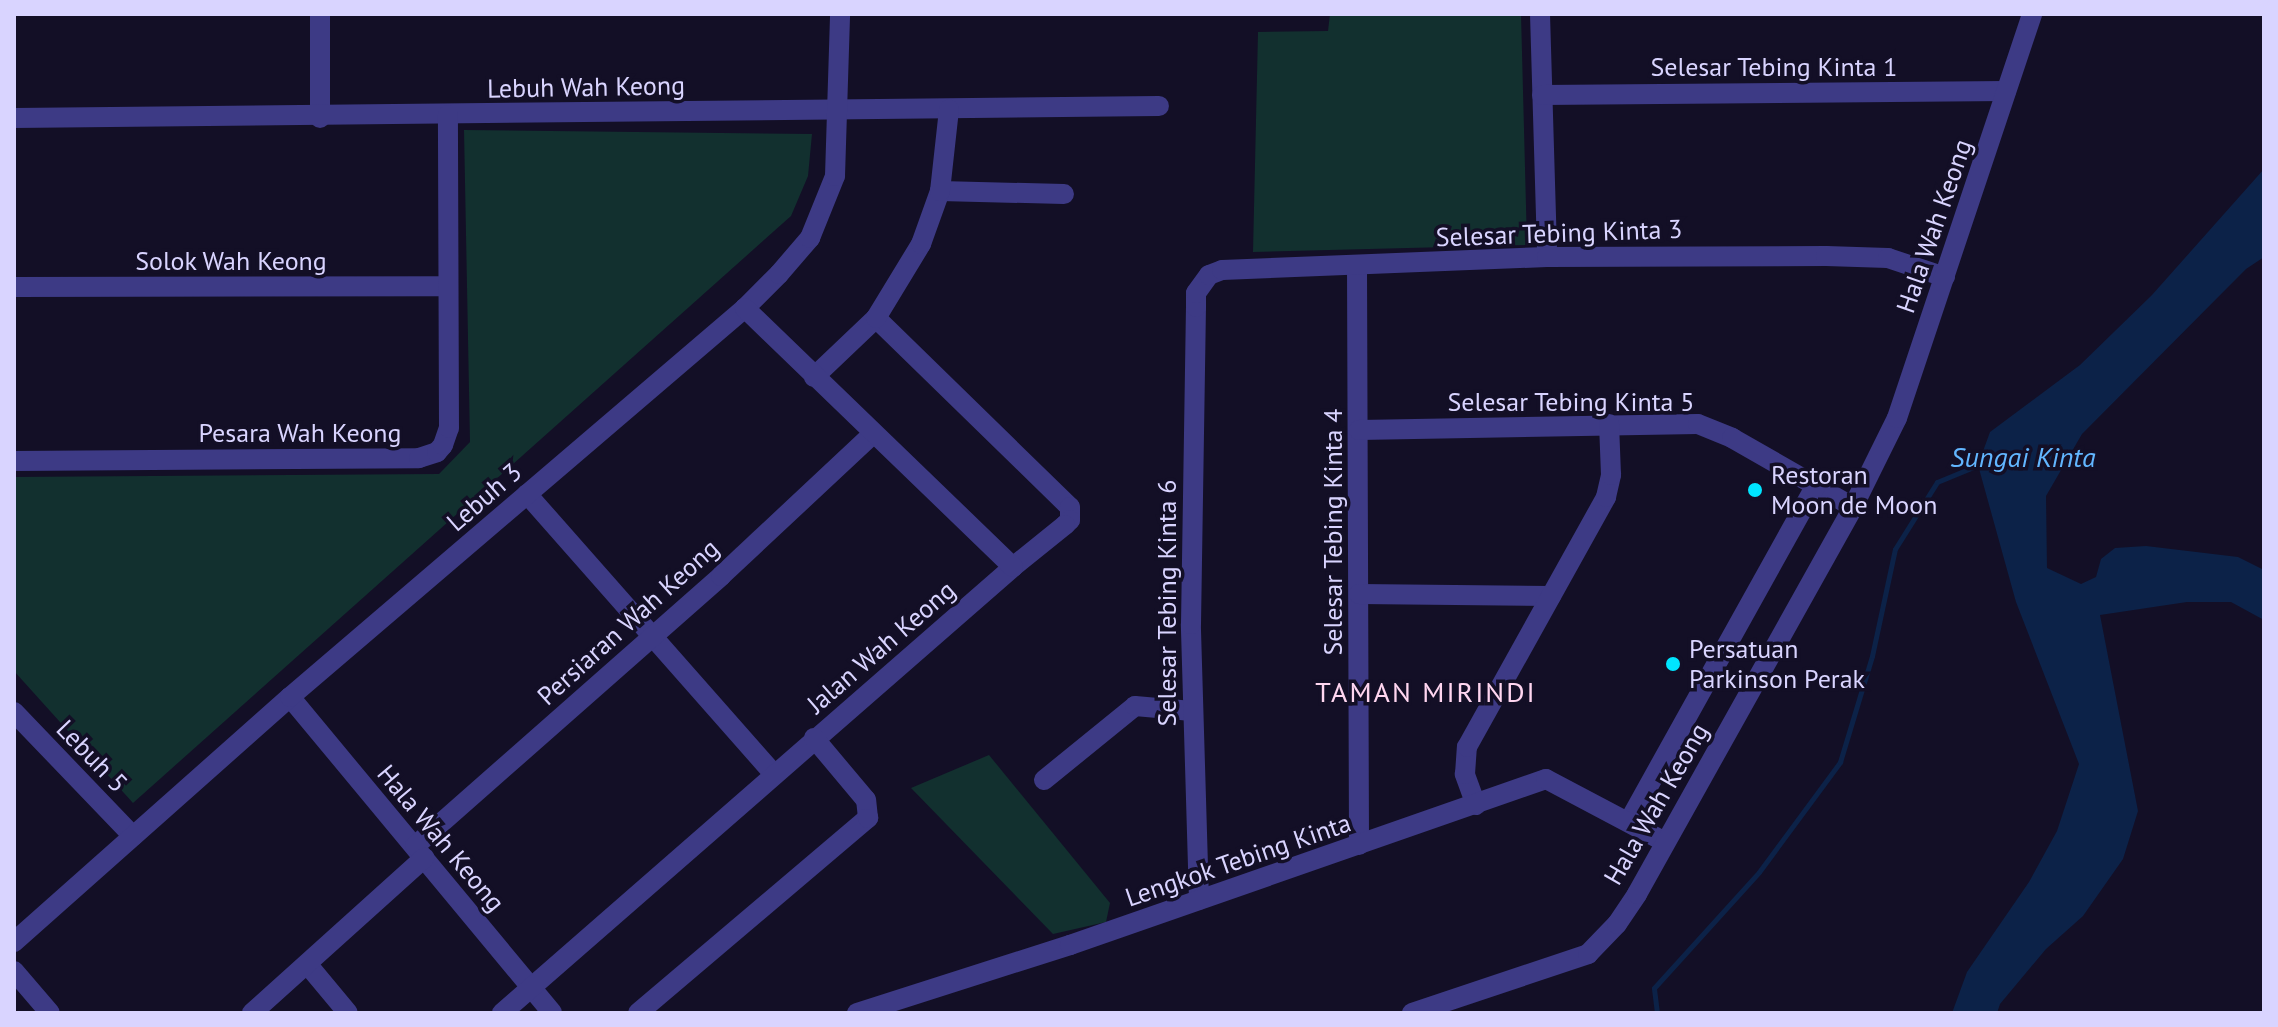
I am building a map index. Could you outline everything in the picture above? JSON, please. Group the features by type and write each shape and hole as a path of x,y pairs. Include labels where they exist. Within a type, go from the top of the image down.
{"street":[{"path":"320,14 320,118"},
{"name":"Lebuh 3","path":"14,942 290,697 745,308 810,238 835,176 840,14"},
{"path":"1540,14 1547,257"},
{"name":"Hala Wah Keong","path":"1412,1013 1588,954 1617,924 1853,507 1897,418 2032,14"},
{"name":"Selesar Tebing Kinta 1","path":"1542,95 2006,91"},
{"name":"Lebuh Wah Keong","path":"14,118 320,118 1159,106"},
{"path":"814,377 876,318 921,244 940,191 949,109"},
{"name":"Pesara Wah Keong","path":"14,461 428,456 443,445 449,428 448,115"},
{"path":"940,191 1064,194"},
{"name":"Selesar Tebing Kinta 3","path":"1196,307 1201,283 1222,270 1547,257 1888,258 1945,277"},
{"name":"Selesar Tebing Kinta 4","path":"1357,267 1359,845"},
{"name":"Solok Wah Keong","path":"14,287 448,286"},
{"name":"Selesar Tebing Kinta 6","path":"1196,307 1192,711 1199,900"},
{"path":"745,308 1013,567"},
{"name":"Jalan Wah Keong","path":"502,1013 773,773 1070,520 1070,507 876,318"},
{"path":"1476,805 1465,774 1467,747 1610,487 1609,424"},
{"name":"Selesar Tebing Kinta 5","path":"1359,430 1701,424 1853,507"},
{"name":"Persiaran Wah Keong","path":"252,1013 308,965 420,852 873,434"},
{"path":"1629,821 1816,485"},
{"path":"527,494 773,773"},
{"path":"1359,594 1551,596"},
{"name":"Hala Wah Keong","path":"290,697 552,1013"},
{"path":"1044,780 1135,706 1192,711"},
{"name":"Lebuh 5","path":"14,712 133,836"},
{"path":"638,1013 868,818 866,800 814,738"},
{"name":"Lengkok Tebing Kinta","path":"857,1013 1199,900 1546,779 1665,842"},
{"path":"308,965 348,1013"},
{"path":"14,971 50,1013"}],"green space":[{"path":"1330,14 1521,14 1527,245 1253,252 1258,32 1328,31"},
{"path":"464,130 812,134 808,176 791,216 133,803 14,671 14,477 439,474 470,442"},
{"path":"989,755 1110,903 1106,922 1053,934 911,788"}],"water":[{"name":"Sungai Kinta","path":"2264,169 2264,257 2246,269 2082,434 2046,496 2047,568 2081,584 2096,577 2101,559 2115,548 2146,546 2238,557 2264,570 2264,620 2231,602 2187,602 2100,615 2138,811 2123,859 2083,916 2046,949 2000,1004 1997,1013 1952,1013 1967,972 2029,882 2057,831 2079,764 2016,602 1978,465 1990,432 2080,365 2152,295"}],"waterway":[{"path":"1657,1013 1654,988 1759,872 1840,762 1872,656 1895,549 1937,482 1983,463"}],"place":[{"name":"Restoran Moon de Moon","path":"1755,490"},
{"name":"Persatuan Parkinson Perak","path":"1673,664"}],"district":[{"name":"TAMAN MIRINDI","path":"1426,692"}]}
